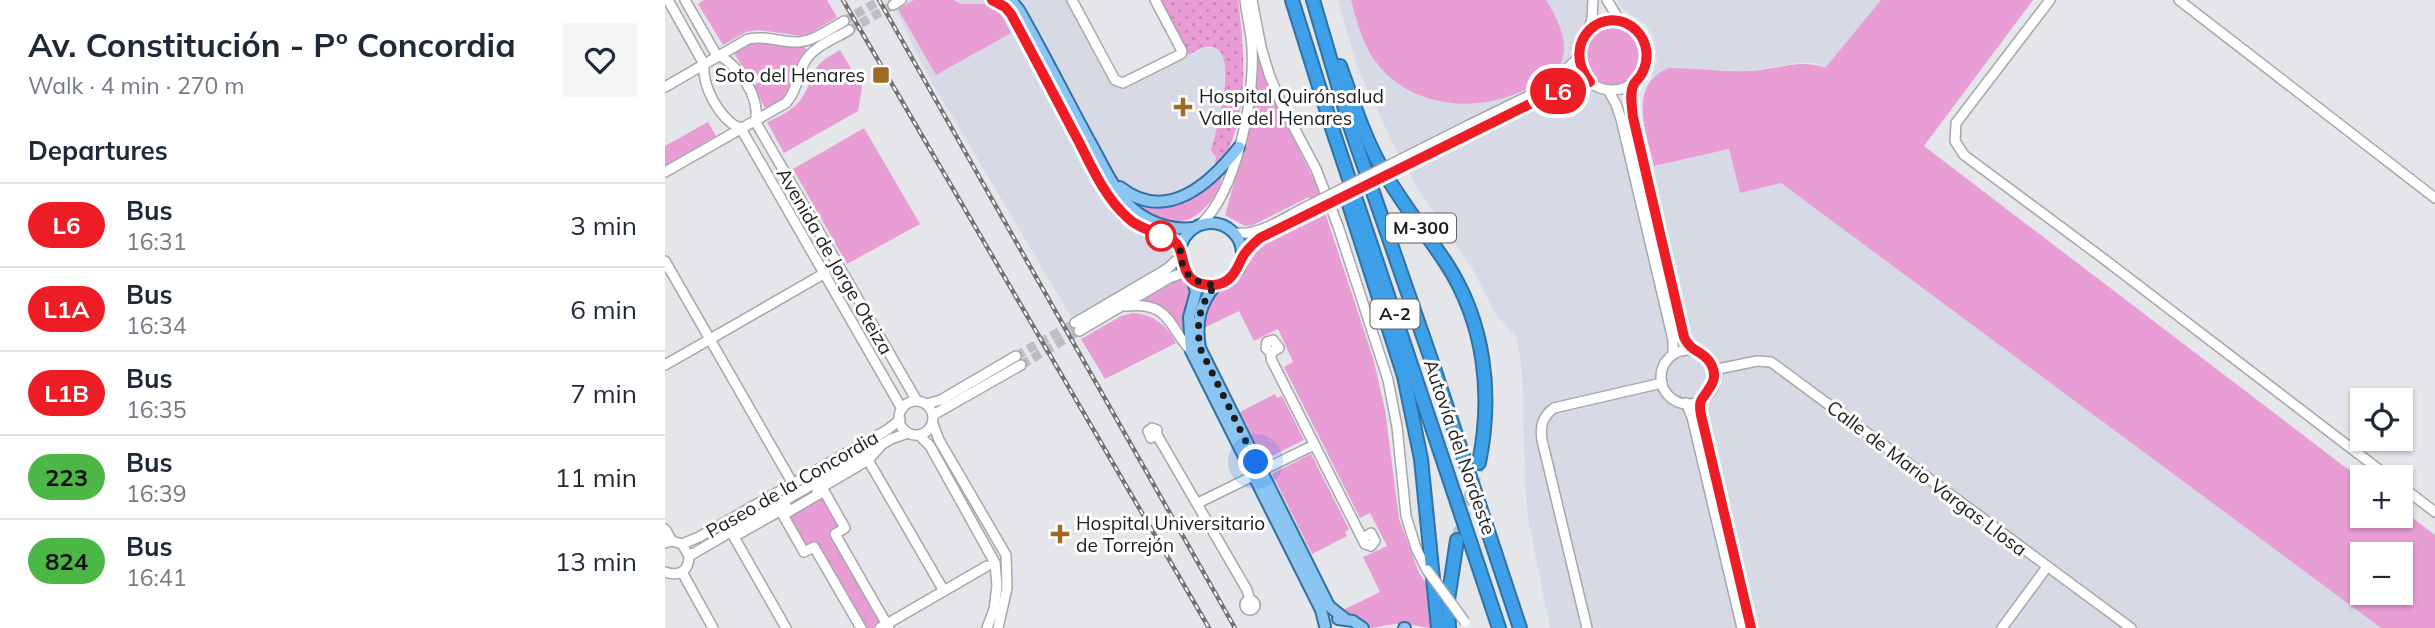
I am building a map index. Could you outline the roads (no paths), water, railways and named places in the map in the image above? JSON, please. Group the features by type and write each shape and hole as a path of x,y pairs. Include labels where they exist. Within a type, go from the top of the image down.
{"highway":[{"name":"M-300","path":"1290,0 1298,47 1404,376 1421,459 1438,628"},
{"name":"Autovía del Nordeste","path":"1290,0 1499,628"},
{"name":"M-300","path":"1315,0 1379,164 1398,196 1446,263 1462,290 1475,321 1485,381 1484,438 1479,463"},
{"name":"Autovía del Nordeste","path":"1315,0 1350,126 1520,628"},
{"path":"1449,628 1448,600 1457,540"}],"main road":[{"path":"992,0 1011,14 1091,166 1119,210 1143,229 1170,239 1181,253 1196,292 1189,317 1191,351 1329,606 1343,618 1363,628"},
{"path":"1011,0 1126,202 1148,219 1176,229 1219,223 1235,233 1242,246 1242,257 1235,274 1228,281 1216,285 1205,284 1189,275"},
{"path":"1110,176 1136,198 1155,203 1166,202 1201,186 1221,170 1239,146"},
{"path":"1181,253 1186,235 1196,226"},
{"path":"1216,285 1201,308 1198,331 1200,348 1321,610 1324,627 1343,618"}],"street":[{"name":"Avenida de Jorge Oteiza","path":"668,0 704,65 706,85 725,119 740,127 902,409"},
{"name":"Avenida de Jorge Oteiza","path":"685,0 718,56 737,69 754,101 756,120 835,261 922,402"},
{"path":"1072,0 1119,83 1181,54 1182,51 1155,0"},
{"path":"1196,226 1217,206 1226,188 1239,146 1251,84 1252,48 1245,0"},
{"path":"1252,0 1269,74 1281,103 1316,169 1388,380 1397,427 1406,516 1416,548 1427,570 1466,625"},
{"path":"1589,30 1598,23 1620,21 1632,26 1641,36 1647,61 1634,83 1626,88 1608,90 1590,82 1581,71 1579,48 1593,19 1593,0"},
{"path":"1607,0 1620,21"},
{"path":"2050,0 1956,123 1955,141 1964,155 2373,465"},
{"path":"2179,0 2435,198"},
{"path":"665,87 748,39 762,36 787,42 808,41 844,21"},
{"path":"665,172 779,107 793,96 805,61 814,50 849,30"},
{"path":"1242,257 1260,238 1304,212 1549,86 1578,58"},
{"path":"1466,131 1568,86 1590,82"},
{"path":"1608,90 1616,104 1625,132 1673,340 1673,354 1663,367 1662,383 1670,397 1686,403 1701,400 1712,387 1713,370 1705,357 1691,350 1684,337 1633,117 1634,83"},
{"path":"1235,233 1257,231 1304,212"},
{"path":"1181,253 1167,269 1077,327 1121,307 1170,278 1189,275"},
{"path":"665,261 793,484"},
{"path":"665,365 825,273 835,261"},
{"path":"825,273 842,272"},
{"path":"1121,307 1142,306 1162,313 1174,324 1191,351"},
{"path":"1673,354 1691,350"},
{"path":"1271,353 1271,359 1363,538"},
{"path":"1019,360 933,419 925,433 908,433 899,420 902,409 908,403 922,402 941,400 1019,360"},
{"name":"Calle de Mario Vargas Llosa","path":"1713,370 1757,361 1771,362 2131,628"},
{"path":"1587,628 1542,440 1542,421 1554,408 1662,383"},
{"path":"1701,400 1701,415 1751,628"},
{"path":"922,402 933,419 939,440 1006,555 1007,588 998,628"},
{"path":"1686,403 1692,417 1742,628"},
{"name":"Paseo de la Concordia","path":"683,544 793,484 887,430 899,420"},
{"name":"Paseo de la Concordia","path":"689,556 881,444 908,433"},
{"path":"919,435 930,446 996,563 997,586 987,628"},
{"path":"1157,435 1198,503 1250,600"},
{"name":"Paseo de la Concordia","path":"713,541 734,537 869,460 881,444"},
{"path":"1198,503 1314,444"},
{"path":"869,460 944,591"},
{"path":"861,628 814,547 804,552 783,515 824,491 845,528 835,534 886,627 987,566"},
{"path":"2413,495 2435,512"},
{"path":"665,529 669,542 683,544 689,556 687,567 682,572 665,572"},
{"path":"734,537 786,628"},
{"path":"2001,628 2047,567"},
{"path":"682,572 713,628"}],"tunnel":[{"path":"844,21 881,0"},
{"path":"849,30 893,5"},
{"path":"1016,356 1075,323"},
{"path":"1021,365 1079,331"},
{"path":"1457,540 1479,463"}],"railway":[{"path":"843,0 1209,628"},
{"path":"879,0 1235,628"}],"place":[{"name":"Soto del Henares","path":"881,75"},
{"name":"Hospital Quirónsalud Valle del Henares","path":"1183,107"},
{"name":"Hospital Universitario de Torrejón","path":"1060,534"}]}
